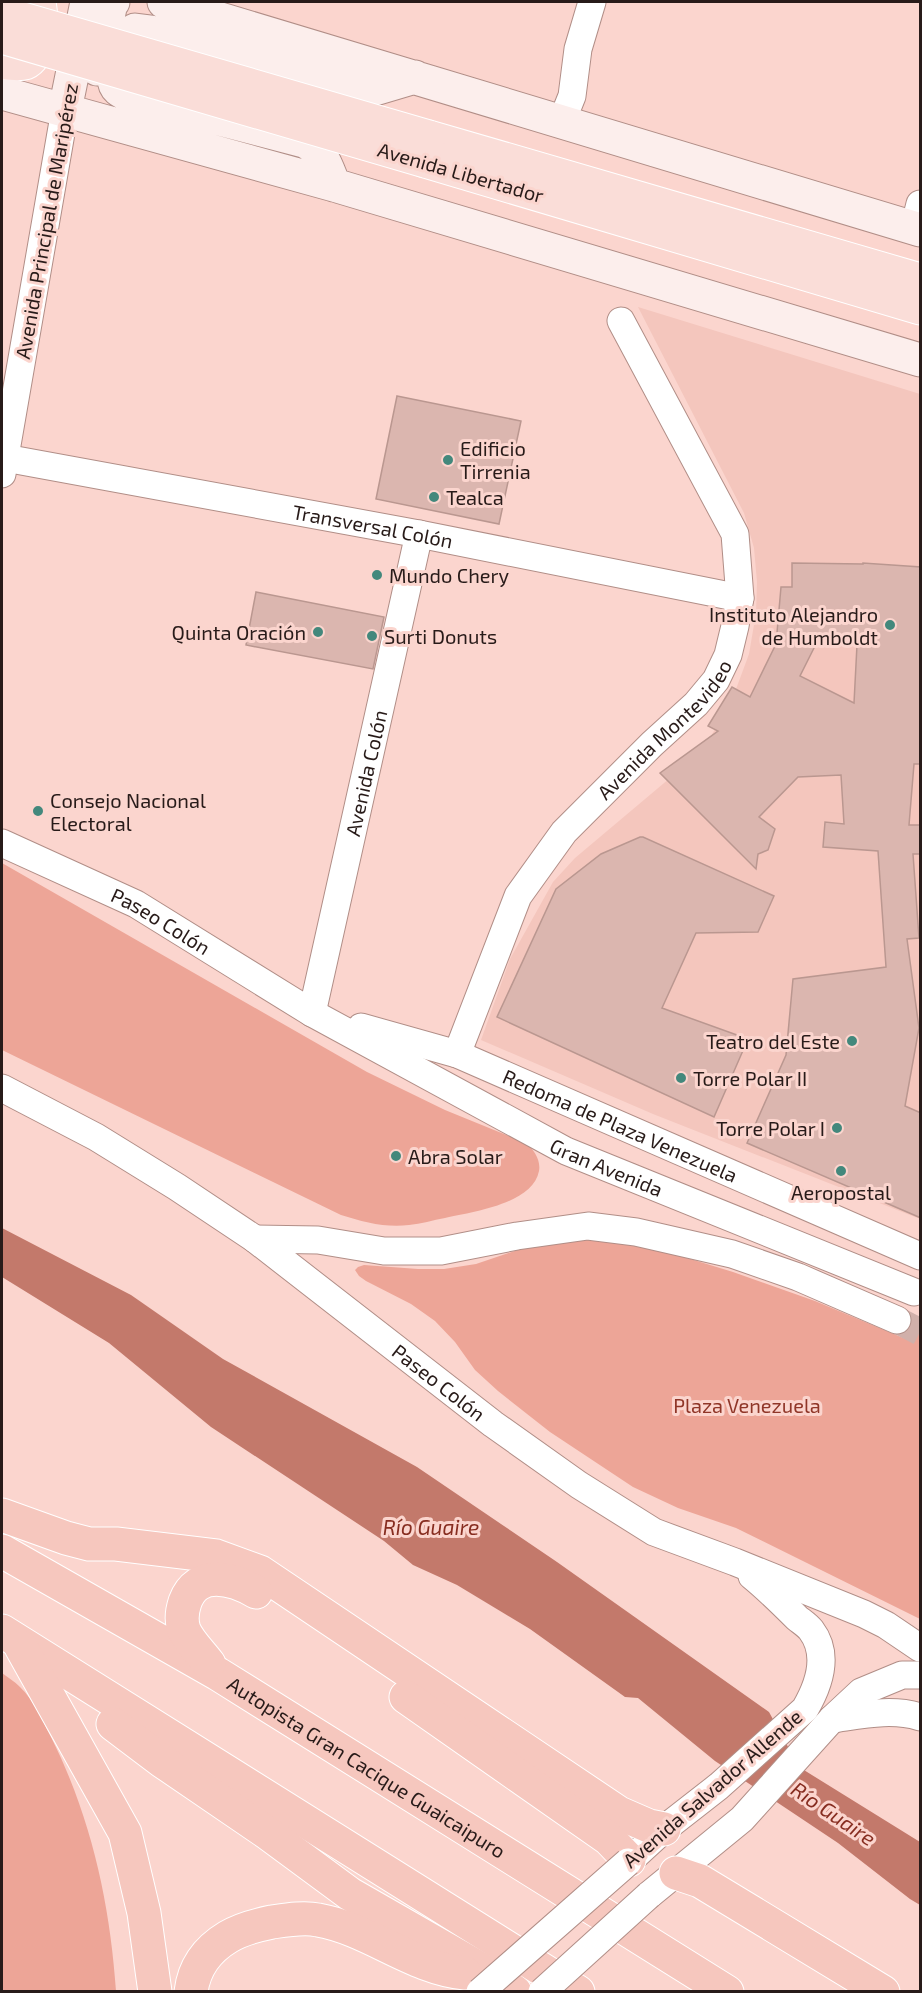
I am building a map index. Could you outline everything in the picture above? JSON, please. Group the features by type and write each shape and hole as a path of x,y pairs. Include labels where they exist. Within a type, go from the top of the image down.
{"highway":[{"path":"2,1515 89,1544 116,1544 216,1556 260,1572 619,1814 649,1826 664,1829"},
{"name":"Autopista Gran Cacique Guaicaipuro","path":"2,1551 218,1674 727,1992"},
{"path":"218,1674 184,1631 182,1620 189,1591 200,1582 217,1578 241,1583 258,1593 609,1839 628,1861"},
{"path":"10,1637 87,1763 125,1833 144,1913 155,1992"},
{"path":"10,1637 99,1714 162,1761 266,1832 350,1894 496,1986"},
{"path":"10,1637 578,1992"},
{"path":"87,1763 111,1836 128,1912 139,1992"},
{"path":"676,1873 700,1881 883,1992"},
{"path":"191,1992 203,1958 216,1944 242,1930 258,1925 285,1920 316,1919 350,1928 417,1960 496,1986"}],"main road":[{"path":"2,62 24,63 33,57 38,43 39,2"},
{"name":"Avenida Principal de Maripérez","path":"65,110 87,2"},
{"path":"104,122 92,94 113,2"},
{"path":"164,2 562,121 919,221"},
{"name":"Avenida Libertador","path":"2,12 921,308"},
{"path":"334,185 320,153 314,146 304,141 130,96 118,90 114,78 128,34 135,30 151,32 349,91 368,91 415,77"},
{"name":"Avenida Libertador","path":"2,37 921,280"},
{"path":"2,93 334,185 921,360"}],"street":[{"path":"562,121 572,96 578,49 592,2"},
{"name":"Avenida Principal de Maripérez","path":"3,467 65,110"},
{"name":"Avenida Montevideo","path":"457,1054 518,896 564,831 651,744 696,704 716,680 728,655 740,598 735,534 621,321"},
{"name":"Transversal Colón","path":"3,467 419,534 740,598"},
{"name":"Avenida Colón","path":"312,1013 419,534"},
{"name":"Paseo Colón","path":"2,843 136,904 312,1013"},
{"name":"Redoma de Plaza Venezuela","path":"312,1013 457,1054 921,1256"},
{"name":"Gran Avenida","path":"312,1013 566,1151 914,1292"},
{"name":"Paseo Colón","path":"6,1093 96,1137 255,1239 493,1424 579,1485 654,1532 735,1562 886,1625"},
{"path":"255,1239 318,1240 384,1251 441,1251 517,1236 588,1226 636,1232 732,1254 798,1277 897,1320"},
{"name":"Avenida Salvador Allende","path":"496,1986 628,1861 719,1786 805,1709 820,1678 819,1642 810,1629 777,1596 735,1562"},
{"path":"886,1625 921,1637"},
{"path":"886,1625 921,1648"},
{"name":"Avenida Salvador Allende","path":"542,1992 650,1895 742,1819 832,1719 861,1692 902,1675 921,1675"},
{"path":"832,1719 884,1713 907,1713 921,1717"}],"shaded area":[{"path":"638,307 920,394 920,1219 653,1114 481,1040 510,959 553,882 575,858 689,762 711,736 732,700 749,654 756,613 757,582 754,548 744,513"}],"green space":[{"path":"2,863 367,1072 445,1110 526,1143 534,1152 539,1163 539,1171 534,1182 514,1199 470,1213 400,1226 358,1220 341,1215 2,1050"},
{"name":"Plaza Venezuela","path":"589,1228 733,1272 815,1301 913,1342 920,1328 920,1619 736,1528 678,1508 633,1487 550,1432 498,1391 475,1370 455,1342 435,1321 411,1304 366,1281 355,1270 364,1265 444,1269 476,1264"},
{"path":"2,1673 20,1687 34,1704 65,1767 77,1798 88,1829 103,1893 116,1991 2,1991"}],"water":[{"name":"Río Guaire","path":"2,1228 131,1295 223,1359 417,1467 557,1562 769,1712 799,1767 920,1842 920,1905 838,1843 715,1761 638,1698 625,1697 530,1629 457,1585 413,1565 384,1541 211,1427 109,1343 2,1277"}],"building":[{"name":"Edificio Tirrenia","path":"397,396 521,421 499,524 376,499"},
{"path":"792,563 863,563 921,567 921,764 914,764 909,825 921,825 921,854 913,854 919,938 907,939 919,1028 905,1106 921,1113 921,1218 747,1143 786,1055 793,979 886,967 878,851 823,847 825,822 844,824 841,775 798,777 759,817 775,829 768,850 758,854 756,869 660,773 718,731 708,726 732,687 750,697 776,644 781,587 792,587","holes":["818,640 857,645 854,703 800,676"]},
{"name":"Quinta Oración","path":"256,592 384,617 373,669 246,645"},
{"path":"640,837 774,896 758,932 696,933 662,1008 748,1039 714,1117 497,1017 556,889 601,854"}],"tunnel":[{"path":"897,1320 920,1332"}],"place":[{"name":"Edificio Tirrenia","path":"448,460"},
{"name":"Tealca","path":"434,497"},
{"name":"Mundo Chery","path":"377,575"},
{"name":"Instituto Alejandro de Humboldt","path":"890,625"},
{"name":"Quinta Oración","path":"318,632"},
{"name":"Surti Donuts","path":"372,636"},
{"name":"Consejo Nacional Electoral","path":"38,811"},
{"name":"Teatro del Este","path":"852,1041"},
{"name":"Torre Polar II","path":"681,1078"},
{"name":"Torre Polar I","path":"837,1128"},
{"name":"Abra Solar","path":"396,1156"},
{"name":"Aeropostal","path":"841,1171"}]}
